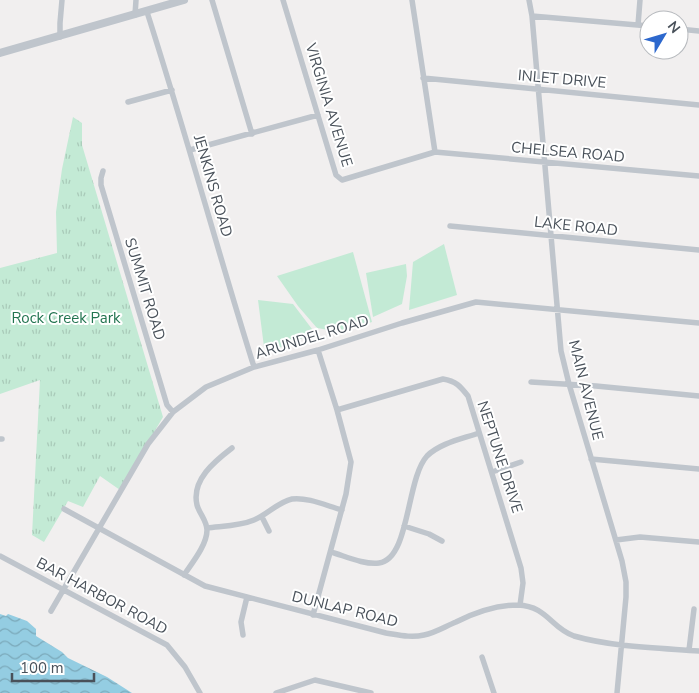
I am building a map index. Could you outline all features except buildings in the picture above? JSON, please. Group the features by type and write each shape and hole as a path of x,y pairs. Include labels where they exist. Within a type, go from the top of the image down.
{"street":[{"path":"60,37 62,0"},
{"path":"135,15 136,0"},
{"path":"0,53 184,0"},
{"path":"212,0 252,134"},
{"name":"VIRGINIA AVENUE","path":"283,0 336,175 342,180 434,152"},
{"path":"412,0 434,152"},
{"name":"MAIN AVENUE","path":"529,0 532,16 561,351 569,384 622,561 626,582 617,693"},
{"path":"532,16 638,25 640,0"},
{"name":"JENKINS ROAD","path":"147,12 254,367"},
{"name":"INLET DRIVE","path":"423,78 699,104"},
{"path":"128,102 172,90"},
{"path":"190,150 318,115"},
{"name":"CHELSEA ROAD","path":"434,152 699,176"},
{"name":"SUMMIT ROAD","path":"103,171 101,178 107,203 167,405 173,412"},
{"name":"LAKE ROAD","path":"450,226 699,250"},
{"name":"ARUNDEL ROAD","path":"51,610 148,444 173,412 206,387 254,367 318,350 476,302 699,322"},
{"path":"314,615 342,510 351,462 318,350"},
{"name":"NEPTUNE DRIVE","path":"337,410 434,381 450,380 456,382 468,396 521,568 523,583 520,605"},
{"path":"531,382 699,396"},
{"path":"331,552 367,563 385,562 395,553 404,526 414,482 423,461 437,448 479,433"},
{"path":"184,575 201,548 207,534 207,528 198,506 196,490 205,474 232,448"},
{"path":"591,459 699,469"},
{"path":"492,472 521,462"},
{"path":"207,528 248,522 292,499 305,500 342,510"},
{"name":"DUNLAP ROAD","path":"64,509 205,586 386,633 414,636 425,635 471,616 508,605 520,605 541,611 571,635 621,644 699,651"},
{"path":"262,516 269,531"},
{"path":"404,526 430,534 442,541"},
{"path":"616,540 640,537 699,542"},
{"name":"BAR HARBOR ROAD","path":"0,556 167,645 185,667 200,693"},
{"path":"243,635 241,622 248,597"},
{"path":"689,650 694,609"},
{"path":"482,658 494,693"},
{"path":"276,693 315,680 371,693"}],"green space":[{"name":"Rock Creek Park","path":"73,117 82,123 82,145 163,417 120,490 100,476 83,507 68,501 44,542 32,535 40,380 0,394 0,268 57,253 56,212 62,169"},
{"path":"444,244 457,295 409,310 413,262"},
{"path":"353,252 372,322 340,332 317,328 298,306 277,276"},
{"path":"406,264 407,276 402,304 373,317 366,273"},
{"path":"258,300 293,304 315,333 271,351 264,347"}],"water":[{"path":"0,614 6,616 8,614 27,621 36,629 36,636 62,652 68,658 107,677 132,693 0,693"}]}
